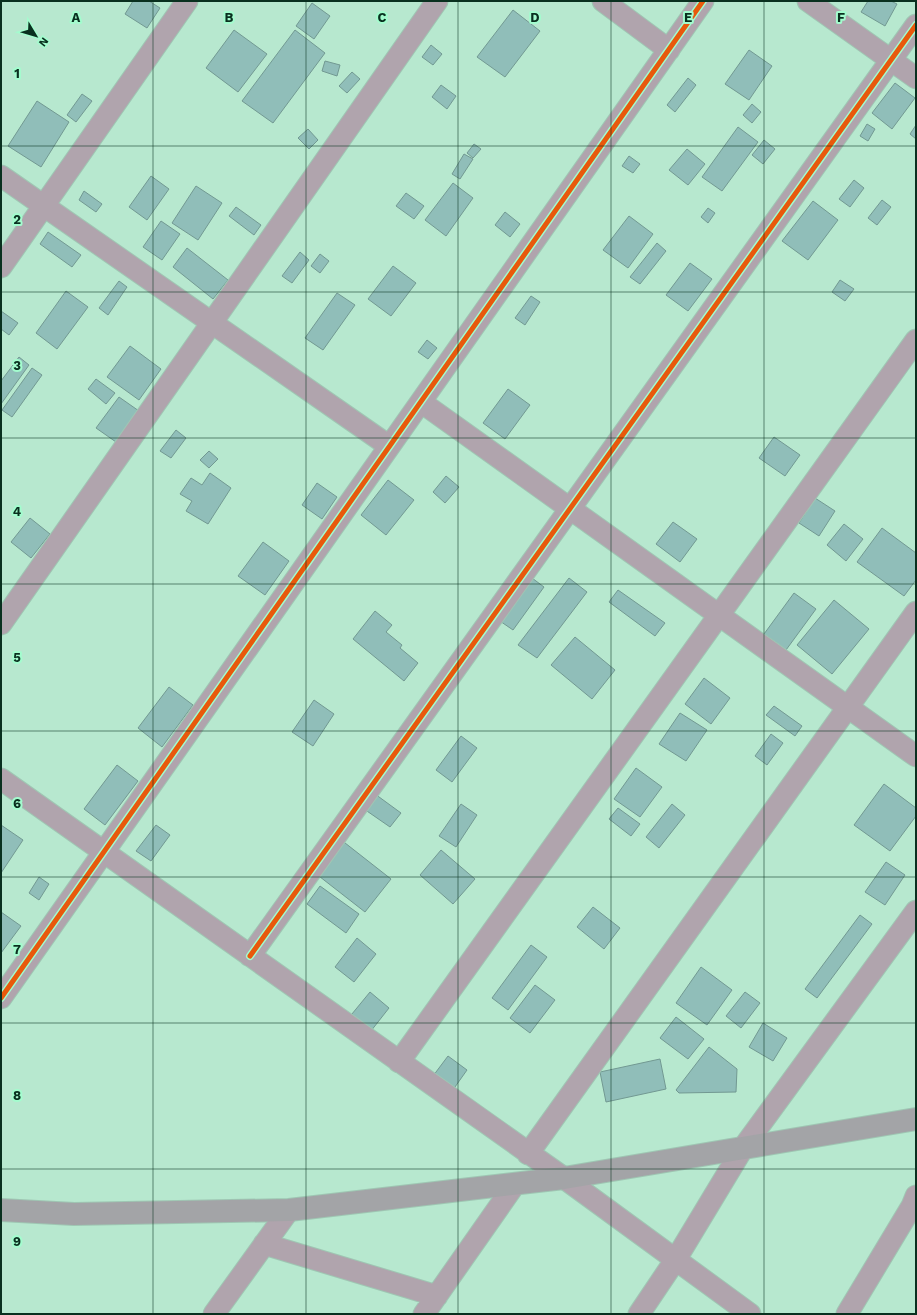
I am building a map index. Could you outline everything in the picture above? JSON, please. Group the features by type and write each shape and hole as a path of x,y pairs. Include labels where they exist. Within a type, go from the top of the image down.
{"main road":[{"path":"1,1210 74,1214 288,1210 564,1178 916,1119"}],"street":[{"path":"1,267 187,1"},
{"path":"1,624 437,1"},
{"path":"603,1 669,50"},
{"path":"1,998 703,1"},
{"path":"808,1 916,78"},
{"path":"250,956 916,25"},
{"path":"1,176 389,446"},
{"path":"399,1062 916,340"},
{"path":"421,402 916,756"},
{"path":"528,1154 916,612"},
{"path":"1,779 528,1154 564,1178 750,1314"},
{"path":"639,1314 676,1259 743,1148 916,911"},
{"path":"424,1314 515,1184"},
{"path":"847,1314 912,1206 916,1196"},
{"path":"214,1314 288,1210"},
{"path":"264,1244 437,1296"}],"building":[{"path":"133,1 149,1 160,8 147,28 125,14"},
{"path":"868,1 891,1 897,4 885,26 861,12"},
{"path":"312,3 330,16 314,39 296,26"},
{"path":"513,10 540,31 505,77 477,57"},
{"path":"234,30 267,54 238,92 206,68"},
{"path":"295,30 325,53 273,123 242,101"},
{"path":"431,45 442,54 433,65 422,57"},
{"path":"749,50 772,66 749,100 725,84"},
{"path":"325,61 340,65 337,76 322,71"},
{"path":"352,72 360,79 347,93 339,86"},
{"path":"688,78 696,85 675,112 667,105"},
{"path":"895,83 915,98 892,129 872,113"},
{"path":"441,85 456,96 447,109 432,97"},
{"path":"82,94 92,101 76,122 67,115"},
{"path":"37,101 69,122 41,167 8,146"},
{"path":"752,104 761,112 752,123 743,115"},
{"path":"867,124 875,129 868,141 860,136"},
{"path":"916,125 916,139 910,134"},
{"path":"738,127 758,142 722,191 702,177"},
{"path":"308,129 318,140 309,149 298,138"},
{"path":"764,140 775,149 763,164 752,155"},
{"path":"474,144 481,149 473,158 467,153"},
{"path":"687,149 705,164 688,185 669,170"},
{"path":"464,154 473,159 460,179 452,174"},
{"path":"629,156 640,164 633,173 622,166"},
{"path":"151,176 169,189 147,220 129,207"},
{"path":"854,180 864,188 850,207 839,199"},
{"path":"453,183 473,198 446,236 425,220"},
{"path":"196,186 222,203 198,240 172,223"},
{"path":"84,191 102,204 96,212 79,200"},
{"path":"406,193 424,206 414,219 396,206"},
{"path":"882,200 891,207 877,225 868,218"},
{"path":"813,201 838,220 808,260 782,241"},
{"path":"236,207 261,225 254,235 229,216"},
{"path":"708,208 715,213 708,223 701,217"},
{"path":"505,212 520,224 510,237 495,225"},
{"path":"629,216 653,234 628,268 603,250"},
{"path":"161,221 180,234 162,260 143,247"},
{"path":"48,232 81,255 72,267 40,244"},
{"path":"657,243 666,251 640,284 630,277"},
{"path":"187,248 228,280 213,299 173,267"},
{"path":"300,252 309,260 292,283 282,276"},
{"path":"320,254 329,261 320,273 311,266"},
{"path":"690,263 712,279 688,311 666,295"},
{"path":"393,266 416,283 391,316 368,299"},
{"path":"840,280 854,289 845,301 832,292"},
{"path":"119,281 127,287 108,315 99,308"},
{"path":"66,291 88,307 57,349 36,333"},
{"path":"337,293 355,305 323,350 305,338"},
{"path":"531,296 540,302 525,325 515,318"},
{"path":"1,311 18,323 9,335 1,329"},
{"path":"427,340 437,348 428,359 418,352"},
{"path":"130,346 161,369 139,400 107,377"},
{"path":"19,357 29,365 1,404 1,381"},
{"path":"32,368 42,375 12,417 2,410"},
{"path":"96,379 115,393 106,404 88,389"},
{"path":"508,389 530,405 505,439 483,423"},
{"path":"119,397 139,411 116,442 96,428"},
{"path":"176,430 186,438 171,458 160,451"},
{"path":"774,437 800,455 785,476 759,458"},
{"path":"209,451 218,459 209,468 200,460"},
{"path":"210,473 231,488 208,524 186,511 192,501 180,494 191,478 202,485"},
{"path":"446,476 459,487 445,503 433,492"},
{"path":"388,480 414,500 386,535 361,515"},
{"path":"317,483 337,497 322,519 302,505"},
{"path":"815,498 835,511 819,536 799,523"},
{"path":"30,518 50,534 31,558 11,542"},
{"path":"673,522 697,539 680,562 656,544"},
{"path":"844,524 863,539 846,561 827,545"},
{"path":"882,528 916,553 916,580 904,596 857,562"},
{"path":"263,542 289,561 265,595 238,576"},
{"path":"528,575 544,587 513,630 497,619"},
{"path":"569,578 587,592 537,658 518,645"},
{"path":"618,590 665,623 655,636 609,602"},
{"path":"794,593 816,609 786,650 764,634"},
{"path":"834,600 869,629 832,674 797,645"},
{"path":"375,611 392,625 386,632 402,645 400,648 418,663 404,681 353,639"},
{"path":"575,637 615,670 592,699 551,665"},
{"path":"704,678 730,698 711,724 685,704"},
{"path":"169,687 193,705 162,747 138,728"},
{"path":"314,700 334,714 313,746 292,732"},
{"path":"774,706 802,726 795,736 766,715"},
{"path":"680,713 707,730 686,761 659,744"},
{"path":"771,734 783,743 767,765 755,756"},
{"path":"461,736 477,748 452,782 436,770"},
{"path":"117,765 138,781 105,825 84,809"},
{"path":"636,768 662,787 640,817 614,799"},
{"path":"884,784 916,808 916,816 890,851 854,825"},
{"path":"375,794 401,813 390,827 364,809"},
{"path":"461,804 477,815 456,847 439,836"},
{"path":"672,804 685,815 659,848 646,837"},
{"path":"618,808 640,824 631,836 609,819"},
{"path":"1,825 23,840 1,873"},
{"path":"156,825 170,835 151,861 136,851"},
{"path":"340,839 391,879 365,912 315,873"},
{"path":"441,850 475,879 453,904 420,875"},
{"path":"886,862 905,875 885,905 865,892"},
{"path":"39,877 49,884 39,900 29,893"},
{"path":"320,886 359,914 346,933 307,904"},
{"path":"593,907 620,928 604,949 577,927"},
{"path":"1,912 21,926 1,953"},
{"path":"860,915 872,924 817,998 805,989"},
{"path":"357,938 376,954 354,982 335,967"},
{"path":"531,945 547,957 508,1010 492,998"},
{"path":"701,967 732,990 707,1025 676,1003"},
{"path":"535,985 555,1000 530,1033 510,1018"},
{"path":"370,992 389,1008 367,1036 347,1020"},
{"path":"745,992 760,1003 741,1028 726,1016"},
{"path":"676,1017 704,1039 688,1059 660,1038"},
{"path":"763,1023 787,1038 773,1061 749,1047"},
{"path":"709,1047 737,1069 736,1092 679,1093 676,1090"},
{"path":"448,1056 467,1070 450,1094 430,1080"},
{"path":"660,1059 666,1089 606,1102 600,1072"}],"cycle path":[{"path":"1,998 703,1"},
{"path":"250,956 916,25"}]}
